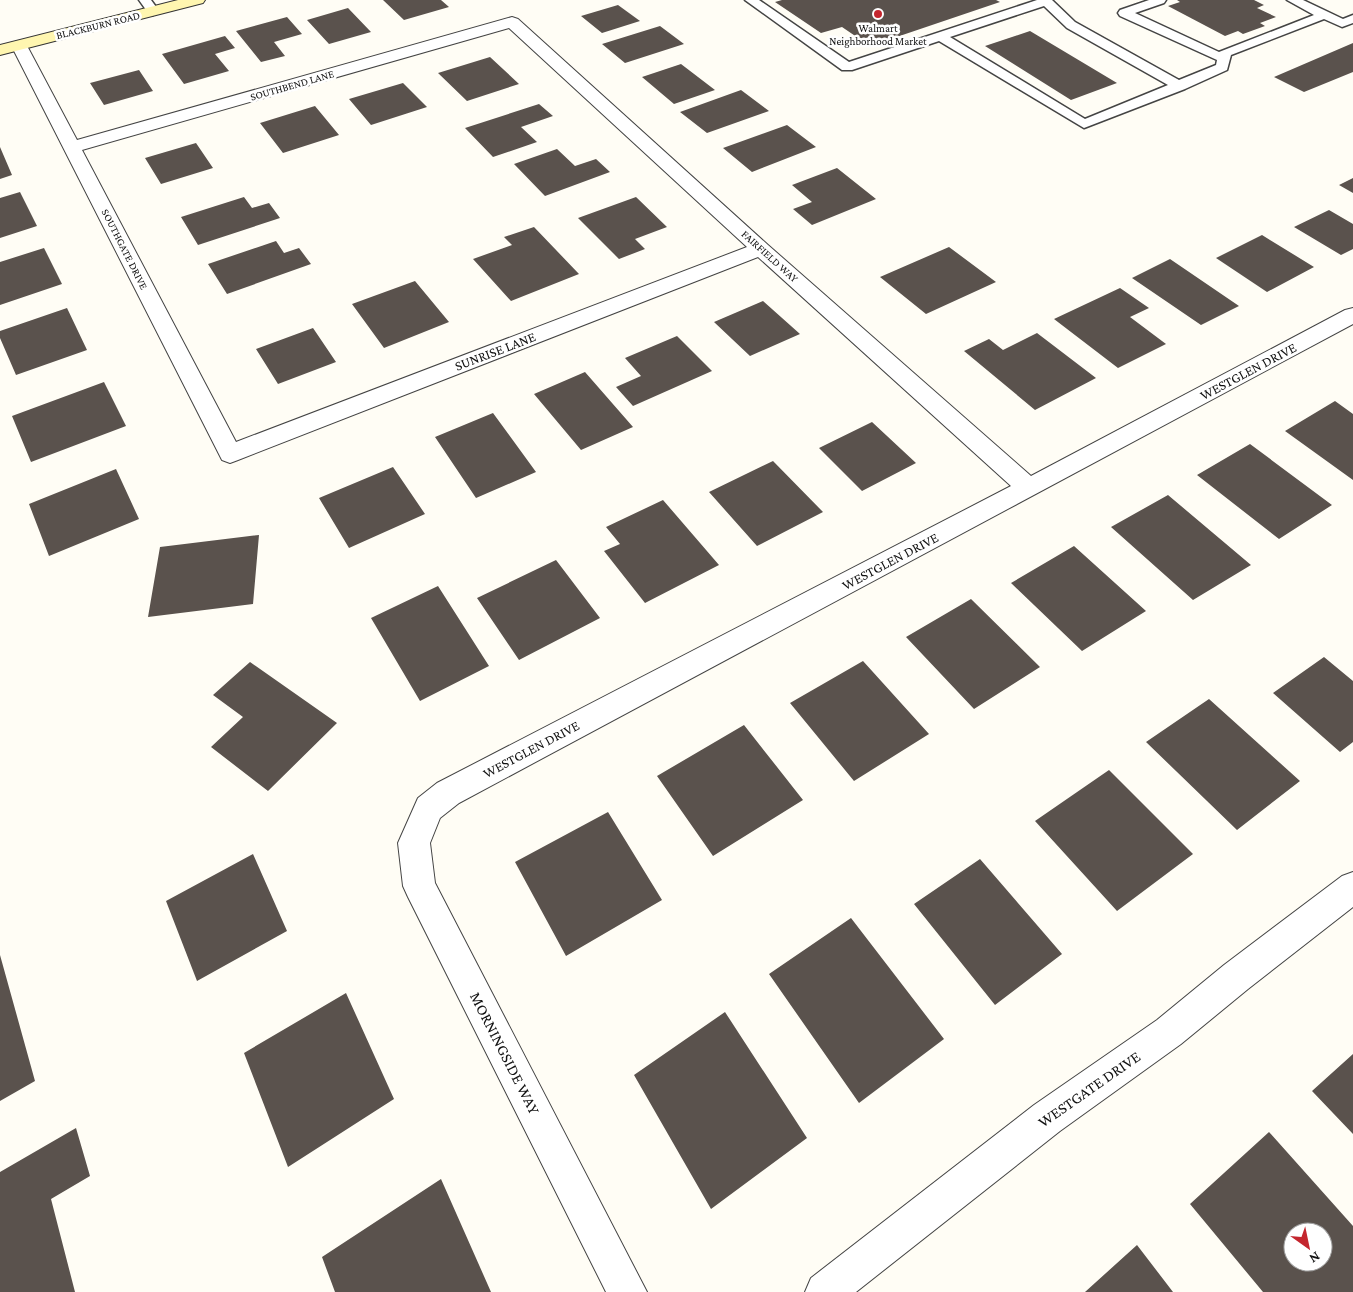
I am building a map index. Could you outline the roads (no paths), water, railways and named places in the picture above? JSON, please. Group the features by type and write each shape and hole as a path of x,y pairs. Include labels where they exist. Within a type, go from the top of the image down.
{"main road":[{"name":"BLACKBURN ROAD","path":"10,48 149,6 197,0"}],"street":[{"name":"SOUTHBEND LANE","path":"72,147 512,22"},
{"name":"FAIRFIELD WAY","path":"512,22 761,249 1030,488"},
{"name":"SOUTHGATE DRIVE","path":"10,48 72,147 230,454"},
{"name":"SUNRISE LANE","path":"230,454 761,249"},
{"name":"WESTGLEN DRIVE","path":"429,808 457,788 1030,488 1353,315"},
{"name":"MORNINGSIDE WAY","path":"429,808 414,843 419,886 627,1292"},
{"name":"WESTGATE DRIVE","path":"825,1292 1047,1118 1169,1032 1236,977 1353,887"}],"lane":[{"path":"751,0 847,67 1046,0 1071,26 1180,86"},
{"path":"1160,0 1124,13 1222,58"},
{"path":"1293,0 1342,23 1353,19"},
{"path":"940,36 1084,124 1180,86 1222,67 1222,58 1225,53 1324,15"}],"place":[{"name":"Walmart Neighborhood Market","path":"878,14"}]}
